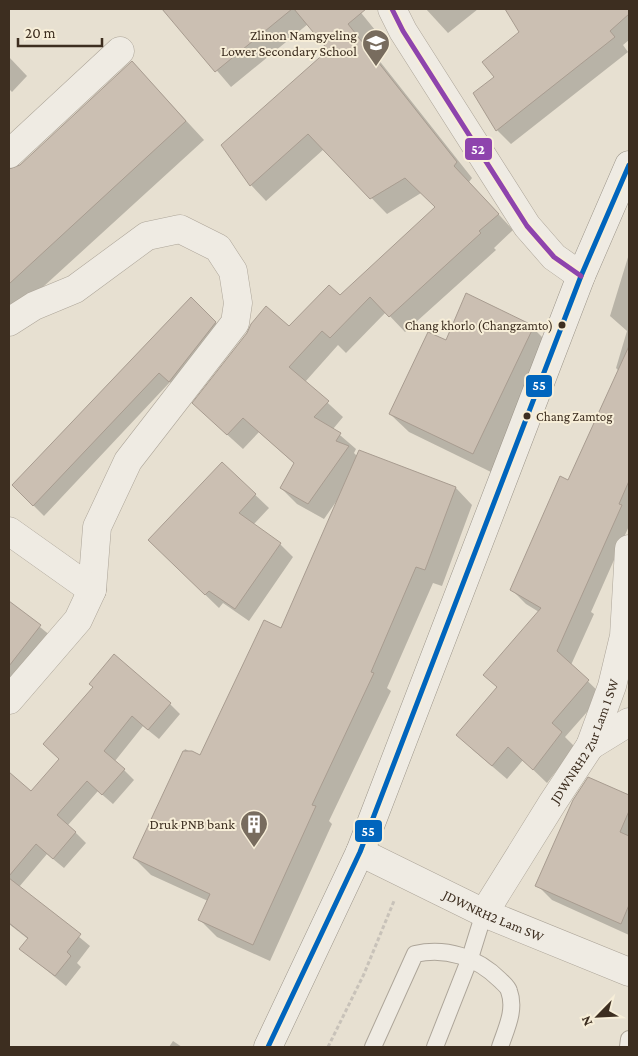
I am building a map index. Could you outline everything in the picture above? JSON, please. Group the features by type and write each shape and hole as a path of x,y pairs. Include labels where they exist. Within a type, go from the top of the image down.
{"street":[{"path":"392,9 403,31 527,226 554,257 581,276"},
{"path":"12,143 120,51"},
{"path":"268,1047 360,852 581,276 629,165"},
{"path":"9,322 34,306 75,290 147,236 180,229 218,248 233,271 238,303 235,323 128,461 97,527 92,590 78,620 9,700"},
{"path":"9,531 92,590"},
{"name":"JDWNRH2 Zur Lam 1 SW","path":"484,914 590,746 612,686 624,636 629,549"},
{"path":"590,746 629,722"},
{"name":"JDWNRH2 Lam SW","path":"360,852 484,914 629,972"}],"lane":[{"path":"435,1047 470,958 484,914"},
{"path":"373,1047 415,954 432,950 470,958 495,976 509,990 512,1010 500,1047"},
{"path":"628,1047 629,1039"}],"path":[{"path":"328,1047 364,974 394,900"}],"building":[{"path":"162,9 292,9 215,72"},
{"path":"294,9 366,9 348,24 457,162 454,166 499,214 479,231 481,233 389,317 370,297 330,338 322,331 289,367 329,401 314,417 341,433 336,441 349,446 308,504 280,488 294,463 243,418 227,435 192,403 266,306 289,326 329,285 340,295 435,207 405,178 370,199 308,134 250,186 221,145 328,50"},
{"path":"505,9 629,9 629,14 610,31 615,37 496,131 473,93 494,77 482,62 519,32"},
{"path":"132,61 186,121 9,284 9,169 20,165"},
{"path":"466,293 534,326 473,454 389,414 428,332 446,340"},
{"path":"191,297 216,322 169,382 159,373 33,506 12,485"},
{"path":"629,346 629,481 619,504 622,505 557,651 589,680 552,723 562,732 533,770 508,747 492,766 456,735 497,687 483,675 541,608 510,590 560,476 568,480"},
{"path":"359,450 456,487 425,570 416,567 371,672 374,673 312,805 316,806 253,945 198,920 210,894 133,858 183,751 192,751 200,755 264,620 281,628"},
{"path":"222,462 256,494 239,513 281,543 235,609 209,591 205,595 148,540"},
{"path":"9,601 41,625 9,666"},
{"path":"114,654 171,703 148,730 132,716 104,751 125,769 102,795 87,781 57,815 76,832 53,859 36,844 9,876 9,772 31,791 59,759 43,744 93,687 89,684"},
{"path":"588,777 629,795 629,811 620,832 629,836 629,905 621,924 535,886 573,800"},
{"path":"9,878 81,934 67,952 71,956 55,976 19,949 28,938 9,923"}],"transit line":[{"name":"52","path":"392,9 403,31 527,226 554,257 581,276"},
{"name":"55","path":"268,1047 360,852 581,276 629,165"}],"place":[{"name":"Zlinon Namgyeling Lower Secondary School","path":"376,67"},
{"name":"Chang khorlo (Changzamto)","path":"562,325"},
{"name":"Chang Zamtog","path":"527,416"},
{"name":"Druk PNB bank","path":"254,848"}]}
